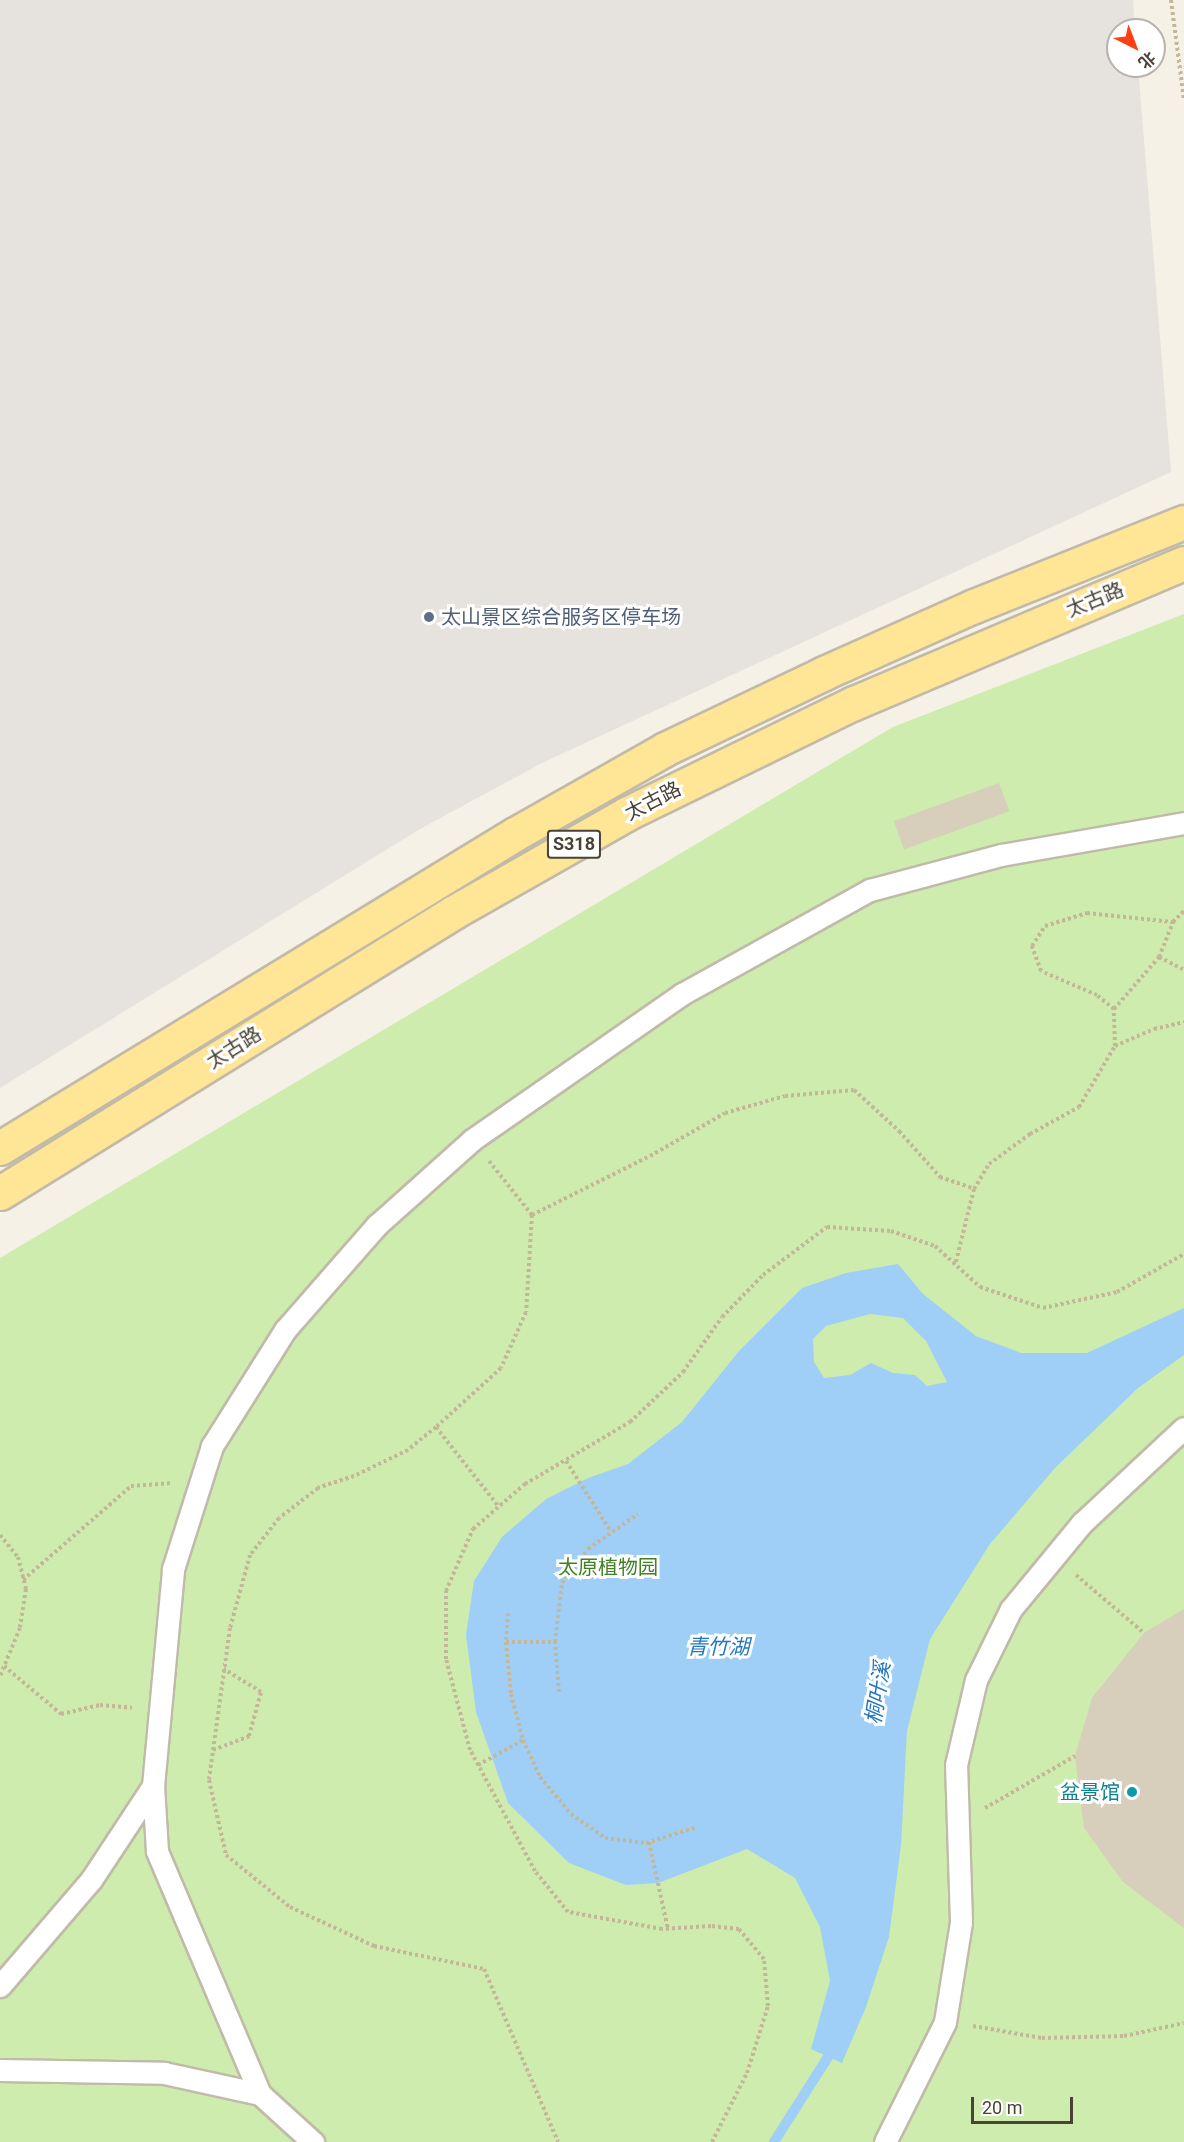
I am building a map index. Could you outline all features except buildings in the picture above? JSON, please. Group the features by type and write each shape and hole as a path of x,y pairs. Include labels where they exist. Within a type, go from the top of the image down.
{"main road":[{"name":"太古路","path":"0,1148 515,834 665,749 824,673 964,611 1184,522"},
{"name":"太古路","path":"0,1193 454,912 628,813 854,703 1184,563"}],"lane":[{"path":"313,2142 260,2094 158,1851 153,1785 172,1569 212,1446 285,1330 377,1225 472,1140 682,993 870,890 1001,855 1184,823"},
{"path":"885,2142 945,2022 961,1922 956,1765 976,1680 1011,1608 1082,1523 1184,1428"},
{"path":"0,1986 91,1880 153,1785"},
{"path":"0,2070 164,2073 260,2094"}],"path":[{"path":"1171,0 1184,100"},
{"path":"955,1265 974,1189 989,1164 1030,1134 1079,1107 1115,1046 1114,1009 1159,957 1173,922 1184,911"},
{"path":"1114,1009 1097,995 1041,971 1032,946 1045,926 1087,913 1173,922"},
{"path":"1159,957 1184,970"},
{"path":"1115,1046 1154,1029 1184,1022"},
{"path":"532,1215 650,1156 725,1113 785,1096 854,1090 899,1131 940,1177 974,1189"},
{"path":"472,1140 532,1215 526,1312 501,1368 436,1427 408,1450 354,1476 318,1488 279,1518 250,1555 230,1629 209,1780 226,1855 290,1906 374,1946 484,1969 558,2142"},
{"path":"711,2142 747,2073 768,2006 764,1959 738,1929 711,1926 668,1929 568,1912 535,1870 470,1750 446,1659 446,1591 473,1529 525,1484 630,1422 683,1372 722,1317 763,1275 827,1227 891,1231 935,1246 980,1287 1043,1308 1117,1292 1184,1254"},
{"path":"436,1427 499,1507"},
{"path":"566,1461 611,1532"},
{"path":"23,1580 131,1486 201,1482"},
{"path":"559,1692 555,1642 561,1583 588,1549 638,1514"},
{"path":"0,1535 18,1557 26,1590 20,1628 0,1676"},
{"path":"1054,1556 1144,1633"},
{"path":"508,1613 506,1642 511,1694 523,1740 540,1777 571,1814 604,1838 649,1842 697,1827"},
{"path":"506,1642 555,1642"},
{"path":"4,1666 61,1714 100,1705 130,1708 159,1720"},
{"path":"213,1750 249,1736 261,1692 224,1669"},
{"path":"478,1765 523,1740"},
{"path":"958,1823 1075,1756"},
{"path":"649,1842 668,1929"},
{"path":"945,2022 1041,2038 1124,2036 1184,2023"}],"green space":[{"name":"太原植物园","path":"1184,614 1184,2142 0,2142 0,1258 893,727"}],"shaded area":[{"name":"太山景区综合服务区停车场","path":"0,0 1133,0 1134,18 1106,18 1106,78 1139,78 1171,472 544,762 420,829 0,1088"}],"water":[{"name":"青竹湖","path":"898,1264 923,1294 976,1336 1021,1353 1087,1353 1184,1308 1184,1355 1138,1388 1055,1468 990,1544 930,1639 907,1731 901,1845 889,1937 866,2007 842,2063 811,2049 830,1981 820,1927 795,1878 747,1849 658,1883 626,1885 569,1863 508,1803 476,1712 466,1635 474,1581 502,1537 546,1499 588,1478 628,1464 682,1422 739,1351 802,1288 846,1273","holes":["870,1314 903,1318 926,1341 947,1382 927,1386 915,1375 893,1373 871,1363 850,1375 824,1378 814,1362 813,1339 826,1326"]}],"waterway":[{"name":"桐叶溪","path":"774,2142 828,2057 831,2045"}],"place":[{"name":"太山景区综合服务区停车场","path":"429,617"},
{"name":"盆景馆","path":"1132,1792"}]}
